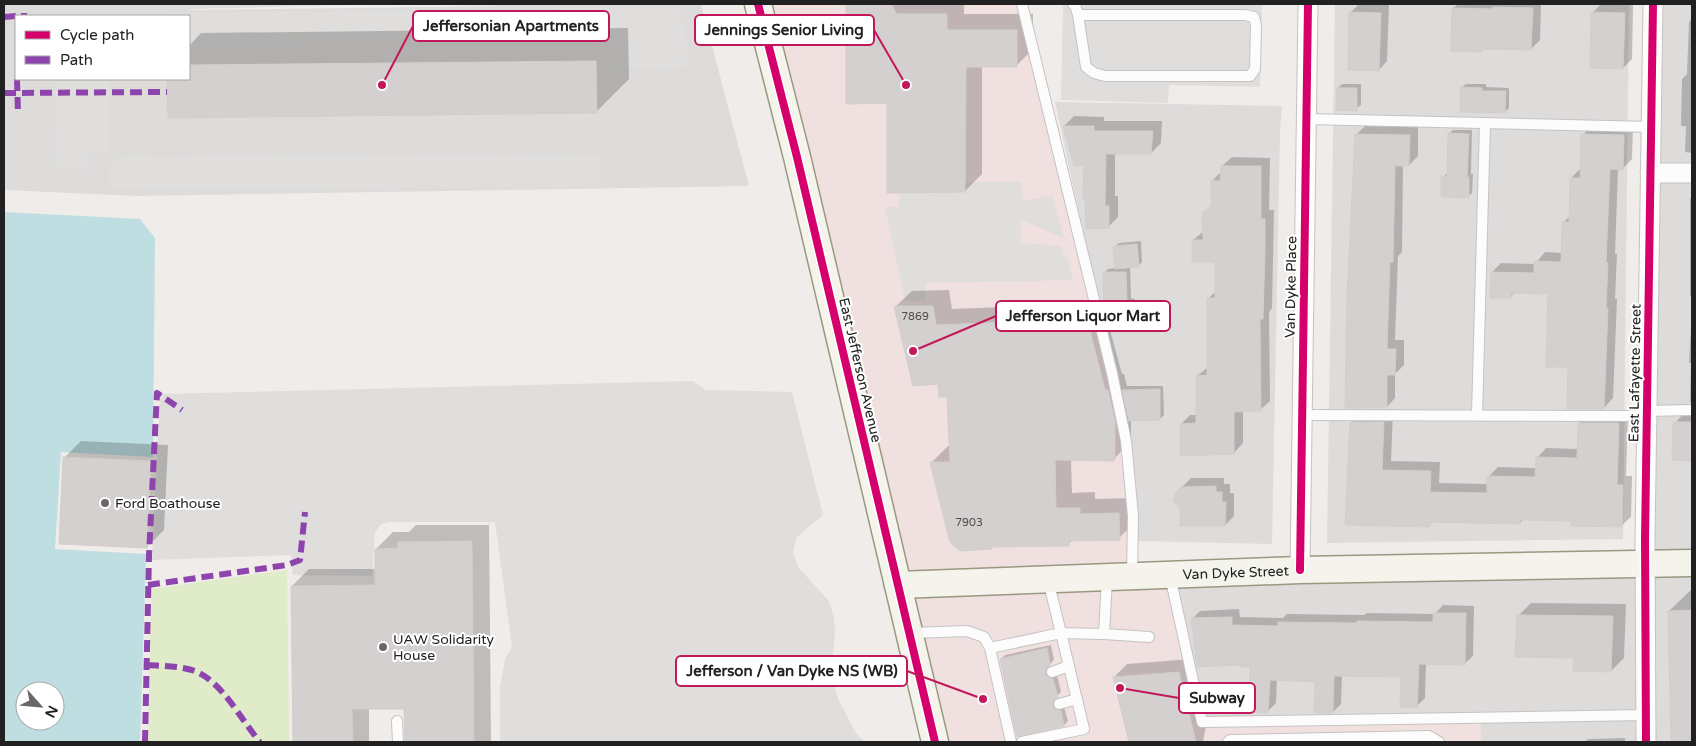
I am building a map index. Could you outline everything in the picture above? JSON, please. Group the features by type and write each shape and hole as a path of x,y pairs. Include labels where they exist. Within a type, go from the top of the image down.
{"main road":[{"name":"East Jefferson Avenue","path":"758,4 797,157 934,742"},
{"name":"Van Dyke Street","path":"898,585 1300,570 1692,563"}],"street":[{"name":"Van Dyke Place","path":"1300,570 1308,4"},
{"name":"East Lafayette Street","path":"1646,742 1645,564 1653,4"},
{"path":"1650,173 1692,173"}],"lane":[{"path":"1022,4 1112,373 1126,441 1133,516 1120,577 1104,634"},
{"path":"1076,7 1246,15 1254,17 1256,25 1255,69 1250,76 1105,76 1094,73 1086,67 1076,7"},
{"path":"1306,119 1651,127"},
{"path":"1477,415 1485,123"},
{"path":"1302,415 1647,413 1692,410"},
{"path":"1170,575 1174,601 1202,722 1646,716"},
{"path":"1022,742 1084,729 1048,580"},
{"path":"909,633 967,632 984,637 990,648 1003,686 1010,717 1011,742"},
{"path":"990,648 1061,633 1149,637"},
{"path":"1052,672 1069,666"},
{"path":"1059,704 1077,699"},
{"path":"397,721 398,742"},
{"path":"1228,742 1230,740 1429,736 1439,742"}],"shaded area":[{"path":"4,4 383,4 701,4 749,186 136,196 4,190","holes":["383,4 513,6 191,10"]},
{"path":"555,4 677,4 686,36 687,67 615,69 615,37 190,41 190,15 170,15 170,13 556,10"},
{"path":"757,4 1022,4 1126,441 1132,576 1170,575 1202,722 1480,718 1481,742 935,742"},
{"path":"1063,4 1262,4 1260,87 1169,85 1168,103 1061,100"},
{"path":"1335,4 1629,4 1623,539 1327,543"},
{"path":"1653,4 1692,4 1692,742 1481,742 1480,719 1202,722 1170,575 1645,564"},
{"path":"56,80 109,80 110,153 89,153 88,170 54,170"},
{"path":"1055,102 1282,106 1272,544 1136,541 1135,470"},
{"path":"140,154 153,157 601,155 602,187 110,188 110,161"},
{"path":"963,182 1020,182 1024,201 1052,195 1064,238 1021,220 1021,243 1062,246 1063,257 1068,258 1073,280 926,283 925,302 905,300 885,207 899,207 901,186"},
{"path":"693,381 705,390 792,392 823,515 797,537 793,551 798,567 828,600 831,607 835,632 831,675 838,699 856,733 865,742 500,742 500,688 505,659 512,647 495,522 390,522 381,524 375,532 372,576 293,575 291,555 152,560 160,394"}],"green space":[{"path":"287,570 289,742 148,742 151,589"}],"water":[{"path":"4,212 140,219 155,238 153,457 61,452 55,549 146,554 140,742 4,742"}],"building":[{"path":"846,4 891,4 897,14 947,14 947,30 1017,30 1017,67 966,67 965,192 887,193 887,103 846,104"},
{"path":"1493,7 1533,8 1531,50 1482,49 1482,52 1451,51 1452,8 1493,9"},
{"path":"1349,12 1381,13 1379,71 1348,70"},
{"path":"1591,12 1625,13 1623,69 1590,68"},
{"path":"596,61 597,113 168,118 167,80 190,80 190,65"},
{"path":"1460,87 1482,88 1482,91 1506,91 1505,113 1460,112"},
{"path":"1337,88 1357,88 1357,111 1336,110"},
{"path":"1063,126 1094,126 1094,131 1153,131 1151,154 1106,154 1105,206 1109,206 1109,228 1086,229 1085,198 1083,198 1084,166 1074,166"},
{"path":"1448,133 1469,134 1467,177 1469,177 1469,198 1441,197 1441,176 1447,177"},
{"path":"1355,134 1410,135 1409,166 1395,166 1393,262 1390,262 1387,349 1396,349 1395,375 1387,375 1387,408 1345,408 1347,297"},
{"path":"1581,134 1624,135 1623,170 1610,169 1606,263 1608,263 1606,308 1608,308 1604,409 1567,409 1568,367 1546,367 1548,294 1511,293 1511,298 1490,298 1491,272 1534,273 1534,261 1561,262 1562,222 1569,222 1570,178 1580,178"},
{"path":"1221,166 1261,166 1261,219 1265,219 1265,251 1263,319 1260,319 1261,411 1234,412 1234,454 1180,456 1180,424 1196,423 1196,376 1207,375 1207,298 1215,298 1215,262 1192,262 1192,240 1203,240 1202,213 1211,206 1211,180 1220,181"},
{"path":"1137,244 1139,267 1115,269 1113,246"},
{"path":"1103,272 1126,272 1127,302 1130,302 1135,323 1108,328 1104,311"},
{"path":"894,306 933,306 936,325 1087,319 1115,421 1115,458 1114,461 1055,460 1056,508 1080,508 1080,514 1119,513 1120,540 1069,541 1069,546 992,547 992,549 960,551 950,542 930,462 950,462 947,397 939,397 938,384 913,386"},
{"path":"1160,389 1160,420 1129,421 1122,390"},
{"path":"1350,422 1384,422 1382,470 1431,471 1430,492 1487,493 1487,476 1535,477 1536,457 1577,458 1578,423 1619,423 1617,485 1623,485 1622,527 1571,526 1571,521 1520,520 1520,524 1430,522 1430,527 1345,525"},
{"path":"1673,422 1692,422 1692,461 1672,460"},
{"name":"Ford Boathouse","path":"63,457 151,461 147,548 59,544"},
{"path":"1216,486 1216,492 1222,492 1222,502 1226,502 1225,526 1180,526 1180,509 1173,500 1176,492 1181,487"},
{"name":"UAW Solidarity House","path":"472,541 474,742 405,742 404,709 352,709 353,742 293,742 291,586 375,585 375,549 398,548 398,542"},
{"path":"1692,610 1692,742 1671,742 1668,611"},
{"path":"1433,613 1466,613 1465,665 1419,664 1417,708 1400,707 1401,677 1334,676 1333,713 1314,713 1315,682 1270,680 1268,713 1249,712 1250,667 1241,667 1241,665 1197,667 1191,618 1232,617 1232,625 1278,626 1278,622 1433,622"},
{"path":"1517,615 1613,616 1611,672 1573,671 1574,658 1515,657"},
{"path":"1047,648 1050,665 1045,674 1053,679 1058,697 1052,705 1055,709 1061,711 1064,726 1017,737 1000,659"},
{"path":"1179,672 1196,742 1129,742 1113,677"}],"marked path":[{"path":"4,17 15,16"},
{"path":"17,80 18,114"},
{"path":"4,93 167,92"},
{"path":"145,742 149,555 157,393 182,410"},
{"path":"148,585 287,565 300,560 305,512"},
{"path":"147,665 170,666 192,670 202,675 212,682 230,701 260,742"}],"cycle path":[{"path":"758,4 797,157 935,742"},
{"path":"1300,570 1308,4"},
{"path":"1646,742 1645,539 1653,4"}],"place":[{"name":"Jeffersonian Apartments","path":"382,85"},
{"name":"Jennings Senior Living","path":"906,85"},
{"name":"Jefferson Liquor Mart","path":"913,351"},
{"name":"Ford Boathouse","path":"105,503"},
{"name":"UAW Solidarity House","path":"383,647"},
{"name":"Subway","path":"1120,688"},
{"name":"Jefferson / Van Dyke NS (WB)","path":"983,699"}]}
